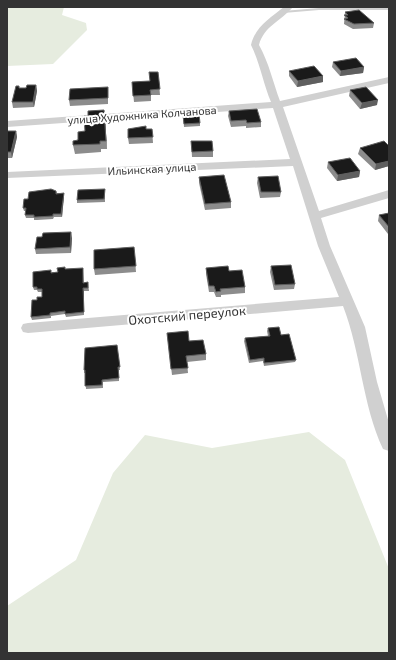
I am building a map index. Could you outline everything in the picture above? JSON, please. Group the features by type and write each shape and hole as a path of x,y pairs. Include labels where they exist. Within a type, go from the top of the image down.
{"street":[{"path":"286,10 264,27 257,37 255,45 263,60 269,85 278,105 324,246 358,328 370,382 384,415 389,444"},
{"name":"улица Художника Колчанова","path":"7,124 278,105 389,80"},
{"name":"Ильинская улица","path":"7,175 297,162"},
{"path":"314,216 389,194"},
{"name":"Охотский переулок","path":"28,328 347,301"}],"lane":[{"path":"286,10 389,9"}],"shaded area":[{"path":"7,7 64,7 62,15 86,23 87,30 53,64 7,66"},
{"path":"309,432 345,460 389,569 389,653 7,653 7,606 76,560 113,473 145,435 212,448"}],"building":[{"path":"359,10 374,23 354,24 344,19 348,18 344,15 348,15 345,12"},
{"path":"356,58 364,67 341,71 333,62"},
{"path":"314,66 323,76 298,81 289,71"},
{"path":"149,72 158,72 160,89 150,90 151,95 133,96 132,82 150,81"},
{"path":"27,85 36,85 33,102 12,102 16,86 19,86 19,88 26,88"},
{"path":"108,87 108,98 69,100 70,89"},
{"path":"366,87 378,100 362,103 350,90"},
{"path":"257,109 261,122 247,123 246,120 231,121 229,111"},
{"path":"104,110 106,141 100,141 100,144 73,145 73,141 78,140 78,132 85,131 84,116 88,116 88,111"},
{"path":"199,114 200,123 184,124 183,115"},
{"path":"146,126 146,129 152,129 153,137 128,138 128,129"},
{"path":"7,131 16,131 11,152 7,152"},
{"path":"191,141 212,141 213,151 192,152"},
{"path":"384,141 389,146 389,161 376,164 360,148"},
{"path":"350,158 360,171 338,175 328,162"},
{"path":"224,175 231,202 205,204 199,177"},
{"path":"278,176 281,192 261,192 258,177"},
{"path":"51,189 56,191 56,194 64,193 61,214 36,217 34,217 34,215 25,215 26,208 23,208 24,199 28,199 29,192"},
{"path":"105,189 104,199 77,200 78,190"},
{"path":"389,213 389,227 379,215"},
{"path":"71,232 70,247 35,249 37,237 42,237 43,233"},
{"path":"134,247 136,266 94,269 94,250"},
{"path":"291,265 295,284 275,285 271,266"},
{"path":"228,266 229,271 242,270 245,287 220,289 221,291 216,292 214,286 209,286 206,268"},
{"path":"65,267 65,269 83,268 83,283 88,282 88,288 83,288 84,312 65,314 65,311 50,313 50,315 31,317 32,300 37,300 37,297 42,297 42,289 33,287 33,272 51,270 51,273 58,272 57,268"},
{"path":"279,327 281,335 289,334 296,360 264,363 264,358 250,360 245,338 270,336 268,328"},
{"path":"188,331 189,341 203,340 206,354 186,356 188,368 171,369 167,333"},
{"path":"117,345 120,367 118,367 119,378 102,380 102,385 85,386 85,348"}]}
